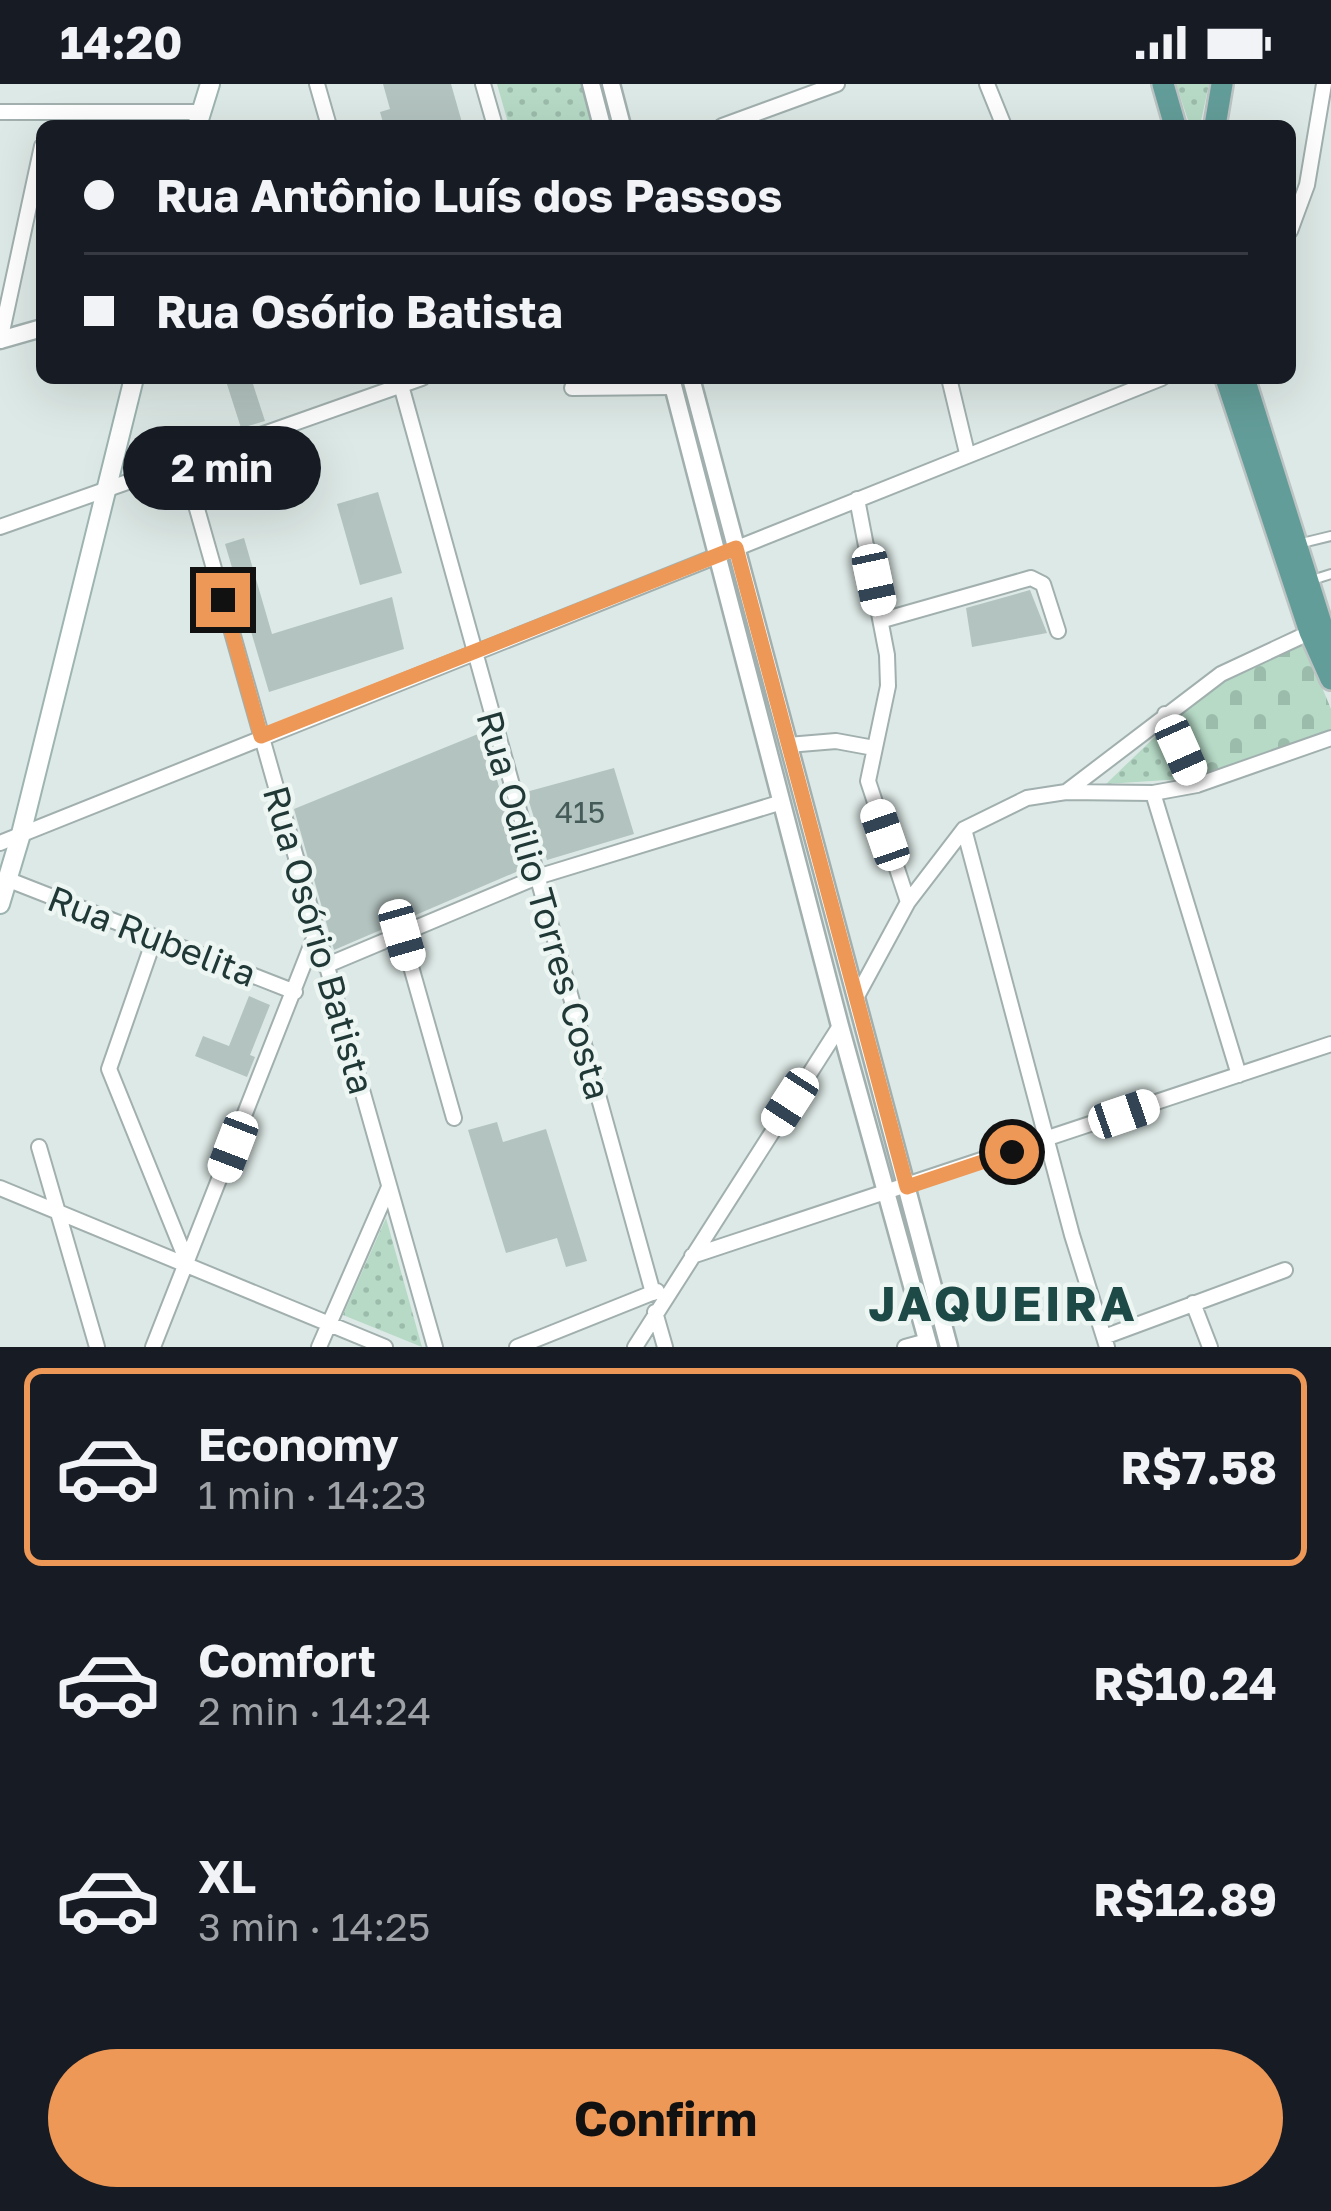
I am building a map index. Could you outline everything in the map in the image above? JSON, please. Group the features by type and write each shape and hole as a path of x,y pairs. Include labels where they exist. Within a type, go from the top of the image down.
{"main road":[{"path":"199,119 210,84"},
{"path":"1162,84 1173,120"},
{"path":"1217,120 1222,84"},
{"path":"0,904 133,384"},
{"path":"1228,384 1331,679"},
{"path":"1246,384 1298,544 1321,577 1317,629 1331,655"}],"street":[{"path":"317,84 327,120"},
{"path":"484,84 493,120"},
{"path":"591,84 600,120"},
{"path":"611,84 620,120"},
{"path":"738,120 837,84"},
{"path":"987,84 1002,120"},
{"path":"1296,215 1307,185 1324,84"},
{"path":"0,112 48,119 199,119"},
{"path":"36,174 0,340 36,330"},
{"path":"0,527 395,384"},
{"name":"Rua Odilio Torres Costa","path":"401,384 653,1293"},
{"path":"572,388 633,384"},
{"path":"680,384 736,548 949,1347"},
{"path":"680,384 717,556 928,1344 905,1347"},
{"path":"950,384 967,453"},
{"path":"0,843 717,556 1128,384"},
{"name":"Rua Osório Batista","path":"184,464 435,1347"},
{"path":"857,499 883,620 888,686 868,781 908,902"},
{"path":"883,620 1031,578 1043,584 1058,632"},
{"path":"1066,792 1221,674 1317,629"},
{"path":"1165,714 1197,785"},
{"path":"856,998 908,902 964,829 1027,798 1066,792 1153,793 1197,785 1331,738"},
{"path":"788,745 836,741 874,748"},
{"path":"1153,793 1239,1076"},
{"path":"325,966 537,877 782,802"},
{"path":"964,829 1105,1342 1285,1270"},
{"name":"Rua Rubelita","path":"9,880 295,992"},
{"path":"153,1347 316,932"},
{"path":"402,935 454,1118"},
{"path":"155,937 109,1070 188,1264"},
{"path":"635,1347 840,1026"},
{"path":"692,1256 1331,1044"},
{"path":"39,1147 97,1347"},
{"path":"320,1347 389,1187"},
{"path":"0,1188 385,1347"},
{"path":"517,1347 673,1285"},
{"path":"1193,1303 1210,1347"},
{"path":"656,1312 665,1347"}],"lane":[{"path":"1298,544 1331,536"}],"green space":[{"path":"497,84 581,84 591,120 507,120"},
{"path":"1176,84 1209,84 1201,120 1188,120"},
{"path":"1303,642 1331,709 1331,730 1199,775 1175,718 1201,692"},
{"path":"1162,730 1182,779 1106,784"},
{"path":"386,1218 422,1347 343,1315"}],"building":[{"path":"383,84 451,84 461,120 382,120 380,112 390,109"},
{"path":"227,384 253,384 265,421 241,428"},
{"path":"378,492 402,573 360,585 337,504"},
{"path":"244,538 272,634 392,597 404,649 269,692 225,544"},
{"path":"1030,590 1047,633 972,647 966,608"},
{"path":"483,732 523,869 334,950 294,809"},
{"path":"614,768 634,834 547,860 526,792"},
{"path":"249,996 270,1005 250,1055 255,1057 247,1077 195,1056 203,1036 229,1046"},
{"path":"497,1122 503,1142 546,1129 587,1261 566,1267 557,1238 506,1253 468,1130"}],"district":[{"name":"JAQUEIRA","path":"1003,1304"}],"route":[{"path":"223,600 261,736 736,548 907,1187 1012,1152"}]}
